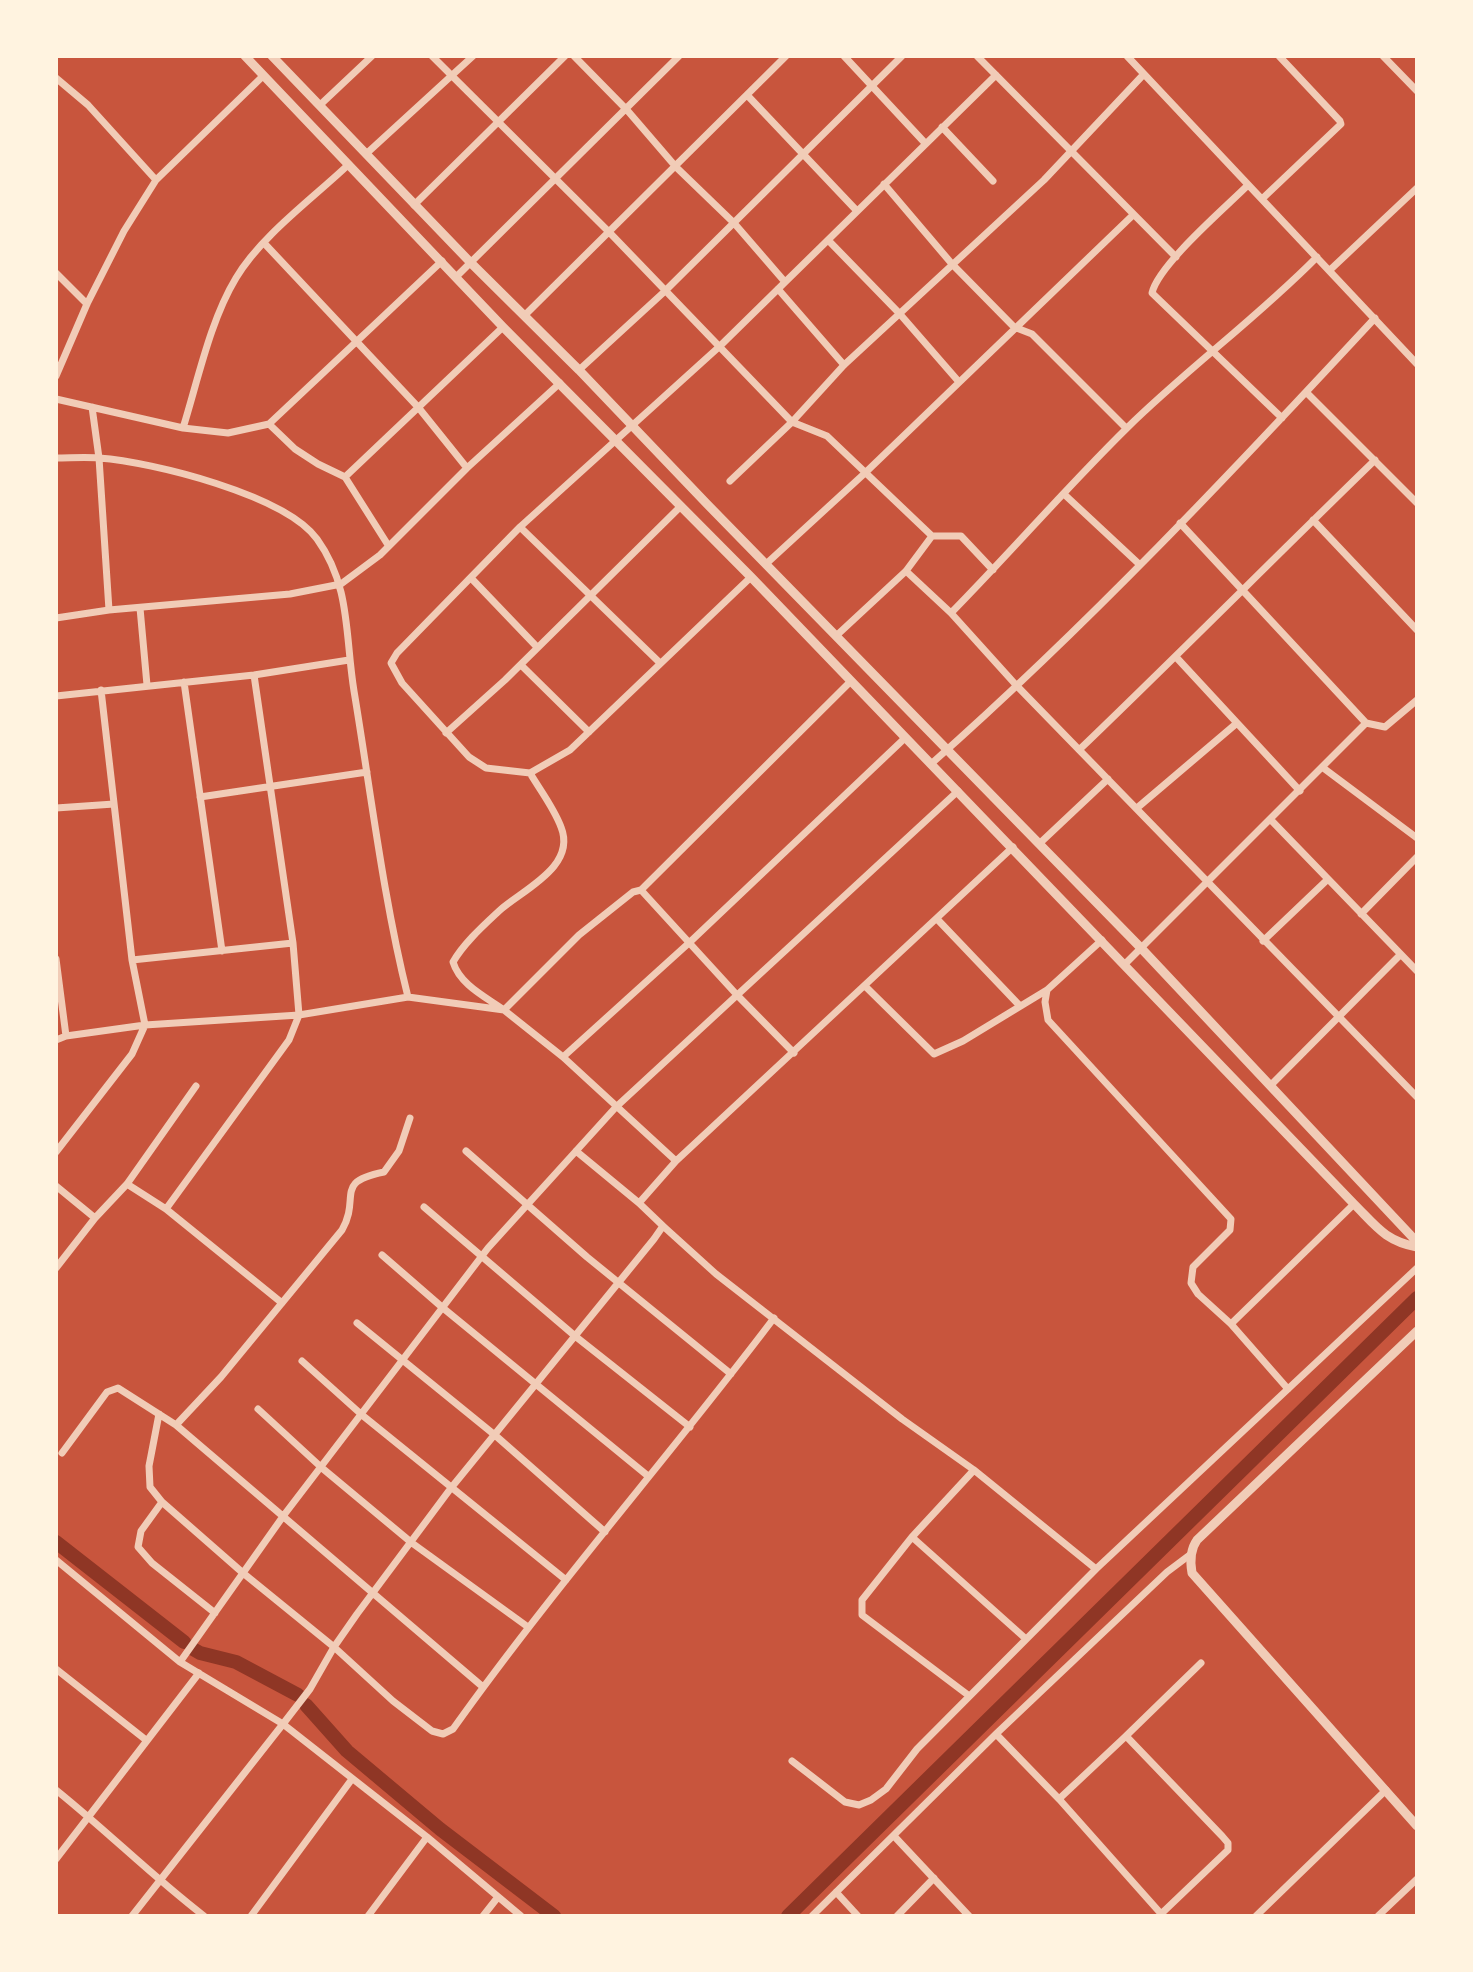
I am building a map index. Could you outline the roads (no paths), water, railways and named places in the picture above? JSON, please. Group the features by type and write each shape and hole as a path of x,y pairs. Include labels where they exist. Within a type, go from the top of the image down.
{"street":[{"path":"245,56 503,327 1013,847 1354,1204 1387,1237 1398,1243 1417,1245"},
{"path":"273,56 414,205 579,370 1140,947 1417,1245"},
{"path":"320,105 372,56"},
{"path":"432,56 610,233 792,422 827,436 932,536 961,536 993,570"},
{"path":"366,154 473,56"},
{"path":"414,205 565,56"},
{"path":"574,56 627,110 676,167 734,223 785,282"},
{"path":"456,277 557,181 679,56"},
{"path":"525,315 786,56"},
{"path":"844,56 925,143"},
{"path":"579,370 664,292 902,56"},
{"path":"977,56 1176,257"},
{"path":"1127,56 1417,364"},
{"path":"1262,199 1341,124 1279,56"},
{"path":"1383,56 1417,91"},
{"path":"730,481 792,422 844,365 1044,180 1144,74"},
{"path":"751,577 570,750 530,773 486,768 469,757 393,671 391,663 397,653 520,527 720,346 996,75"},
{"path":"56,376 87,304 124,231 156,180 263,76"},
{"path":"56,78 88,105 156,180"},
{"path":"748,96 857,211"},
{"path":"942,127 993,181"},
{"path":"183,428 223,303 238,274 264,243 348,165"},
{"path":"884,184 952,264 1014,327 1032,334 1126,428"},
{"path":"1248,185 1176,257 1154,284 1152,293 1282,418"},
{"path":"1330,270 1417,189"},
{"path":"766,564 1133,215"},
{"path":"828,240 899,313 959,382"},
{"path":"264,243 418,407 467,468"},
{"path":"951,613 1126,428 1211,349 1283,291 1317,257"},
{"path":"56,399 183,428 228,433 269,424 442,261"},
{"path":"56,273 87,304"},
{"path":"778,289 844,365"},
{"path":"931,764 1180,523 1375,318"},
{"path":"345,477 503,327"},
{"path":"56,618 109,610 290,594 341,584 364,569 560,383"},
{"path":"1306,392 1417,503"},
{"path":"92,407 99,458 109,610"},
{"path":"269,424 295,449 345,477 388,545"},
{"path":"56,458 99,458 160,467 272,504 294,516 317,539 341,584 349,660 395,946 408,997"},
{"path":"1080,749 1375,460"},
{"path":"1065,495 1139,564"},
{"path":"446,733 521,665 680,507"},
{"path":"1313,520 1415,625"},
{"path":"1180,523 1366,723 1385,727 1417,700"},
{"path":"520,527 659,662"},
{"path":"836,636 906,571 932,536"},
{"path":"906,571 951,613 1016,685 1417,1097"},
{"path":"471,578 537,647"},
{"path":"140,608 147,685"},
{"path":"1176,657 1300,791"},
{"path":"56,696 254,675 349,660"},
{"path":"521,665 589,732"},
{"path":"166,1209 289,1040 299,1015 293,943 254,675"},
{"path":"504,1010 579,935 633,892 641,890 851,681"},
{"path":"184,682 222,951"},
{"path":"56,1152 132,1054 145,1025 132,960 101,690"},
{"path":"1137,808 1237,723"},
{"path":"1124,965 1366,723"},
{"path":"563,1057 690,942 905,738"},
{"path":"1322,767 1417,838"},
{"path":"200,797 367,772"},
{"path":"530,773 562,828 563,843 559,859 540,880 500,909 459,953 453,962 456,972 469,986 563,1057 676,1161"},
{"path":"1039,844 1108,779"},
{"path":"180,1662 284,1515 483,1255 616,1107 958,791"},
{"path":"56,808 114,804"},
{"path":"1270,819 1417,971"},
{"path":"639,1203 676,1161 1013,847"},
{"path":"1361,914 1417,857"},
{"path":"1263,941 1327,880"},
{"path":"641,890 794,1053"},
{"path":"938,920 1020,1006"},
{"path":"865,986 934,1054 963,1041 1047,990 1102,940"},
{"path":"132,960 293,943"},
{"path":"1270,1086 1400,955"},
{"path":"56,959 66,1036"},
{"path":"1047,990 1048,1020 1231,1219 1230,1230 1193,1267 1190,1278 1198,1294 1231,1324 1288,1389"},
{"path":"56,1040 145,1025 299,1015 408,997 504,1010"},
{"path":"56,1268 95,1218 127,1184 196,1086"},
{"path":"176,1425 221,1377 342,1230 350,1213 353,1183 384,1172 399,1151 410,1118"},
{"path":"466,1151 527,1206 731,1374"},
{"path":"576,1151 639,1203 716,1274 902,1419 974,1470 1096,1569"},
{"path":"127,1184 166,1209 282,1303"},
{"path":"56,1186 95,1218"},
{"path":"1231,1324 1354,1204"},
{"path":"424,1207 575,1336 690,1427"},
{"path":"132,1916 310,1689 334,1647 451,1488 620,1284 663,1226"},
{"path":"382,1255 648,1476"},
{"path":"792,1761 845,1802 859,1805 886,1789 917,1749 968,1695 1096,1569 1417,1268"},
{"path":"159,1414 149,1466 150,1487 162,1502 334,1647 393,1701 437,1733 453,1729 528,1627 774,1318"},
{"path":"357,1323 496,1436 605,1532"},
{"path":"1417,1331 1197,1540 1190,1563 1192,1573 1417,1826"},
{"path":"302,1361 362,1415 566,1580"},
{"path":"62,1453 107,1392 118,1388 176,1425 483,1687"},
{"path":"258,1409 322,1468 412,1543 528,1627"},
{"path":"968,1695 862,1615 862,1600 912,1537 974,1470"},
{"path":"162,1502 141,1531 138,1547 152,1563 215,1613"},
{"path":"912,1537 1026,1639"},
{"path":"812,1916 996,1734 1167,1572 1191,1554"},
{"path":"56,1560 180,1662 283,1724 427,1837 521,1916"},
{"path":"1059,1799 1201,1663"},
{"path":"56,1669 146,1740"},
{"path":"56,1859 199,1673"},
{"path":"996,1734 1059,1799 1162,1915 1228,1850 1228,1843 1126,1736"},
{"path":"251,1916 352,1779"},
{"path":"56,1790 90,1817 159,1882 204,1916"},
{"path":"1256,1916 1386,1790"},
{"path":"894,1836 969,1916"},
{"path":"368,1916 427,1837"},
{"path":"897,1916 934,1878"},
{"path":"1378,1916 1417,1879"},
{"path":"836,1892 858,1916"},
{"path":"483,1916 498,1897"}],"waterway":[{"path":"788,1916 1417,1298"},
{"path":"56,1542 184,1642"},
{"path":"193,1649 236,1662 298,1695"},
{"path":"306,1705 347,1751 440,1829 554,1916"}]}
